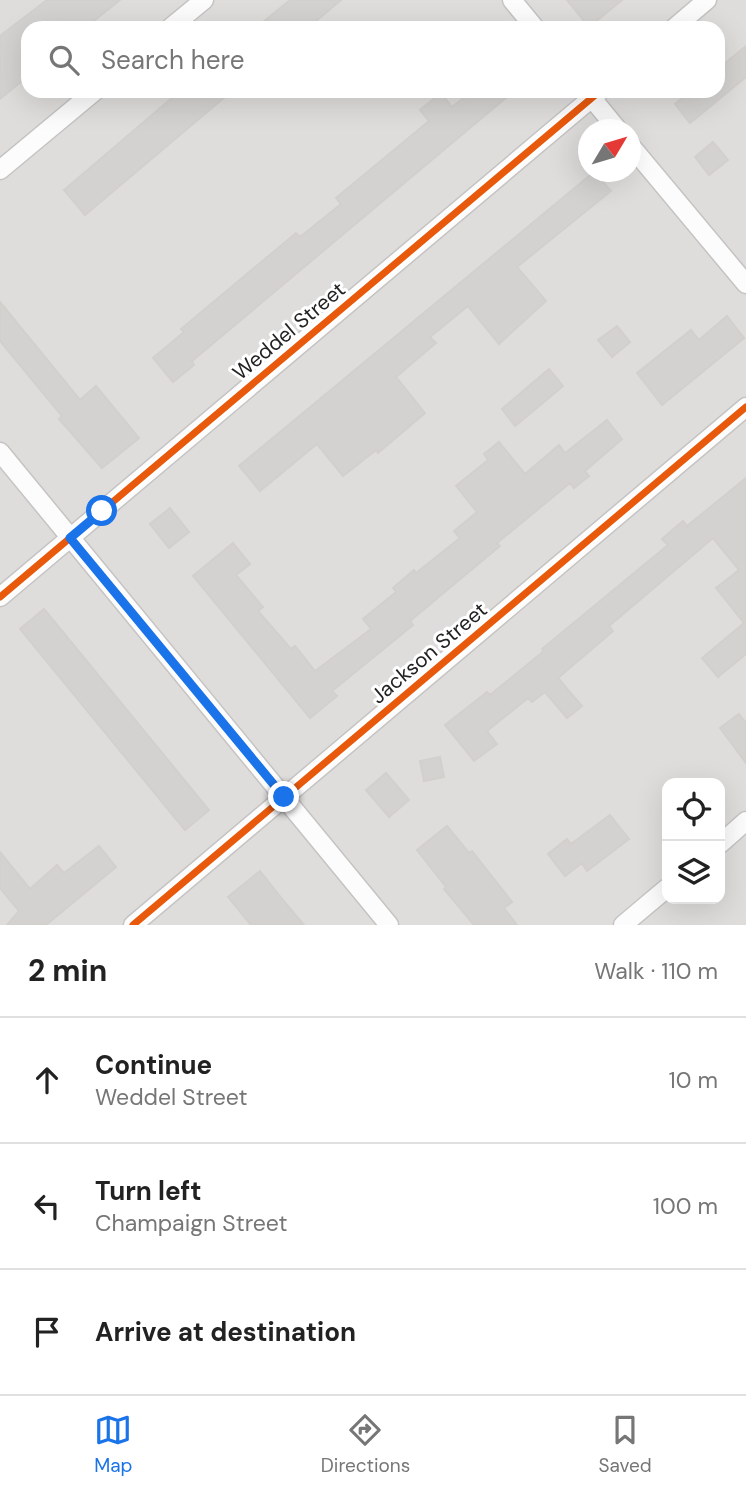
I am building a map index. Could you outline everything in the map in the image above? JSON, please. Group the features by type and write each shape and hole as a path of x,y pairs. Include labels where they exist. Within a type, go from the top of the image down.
{"street":[{"path":"178,21 204,0"},
{"path":"512,0 529,21"},
{"path":"682,21 707,0"},
{"path":"0,170 87,98"},
{"name":"Weddel Street","path":"0,597 587,98"},
{"path":"596,98 611,119"},
{"path":"641,157 746,284"},
{"name":"Jackson Street","path":"133,925 746,407"},
{"path":"0,452 389,925"},
{"path":"723,841 746,821"},
{"path":"623,925 662,892"}],"shaded area":[{"path":"0,0 746,0 746,925 0,925"}],"building":[{"path":"47,0 120,0 94,21 21,21 21,82 0,99 0,36"},
{"path":"290,0 341,0 316,21 264,21"},
{"path":"567,0 622,0 596,21 584,21"},
{"path":"746,46 746,77 725,94 725,63"},
{"path":"172,98 224,98 85,215 64,190"},
{"path":"435,98 445,98 452,107 463,98 506,98 192,361 194,365 173,382 153,358 184,332 181,329 296,233 300,237 341,204 336,198 429,121 420,110"},
{"path":"682,98 720,98 690,123 675,104"},
{"path":"713,142 728,160 709,175 695,157"},
{"path":"582,182 603,182 611,191 517,267 546,301 499,344 468,306 430,337 436,343 396,377 425,413 378,453 376,450 343,476 317,444 260,491 239,466"},
{"path":"0,302 80,400 96,386 139,438 102,468 59,419 62,416 0,341"},
{"path":"727,316 744,338 662,405 637,373 691,330 699,340"},
{"path":"617,326 630,342 612,357 598,340"},
{"path":"549,369 563,386 515,426 502,409"},
{"path":"607,420 622,439 585,471 589,476 574,488 570,483 497,543 500,546 410,621 413,625 332,691 337,696 310,718 193,576 233,543 250,564 236,575 263,607 258,611 291,649 295,646 315,671 371,629 363,619 396,592 393,588 460,538 454,531 477,512 456,486 488,460 484,454 499,442 525,474 559,445 565,453"},
{"path":"746,478 746,654 718,677 702,658 744,623 716,588 739,570 713,538 609,626 613,631 558,678 582,706 567,718 545,692 532,702 528,698 487,731 497,744 474,761 445,725 487,692 490,695 668,545 662,539 683,521 687,526"},
{"path":"170,508 189,532 169,548 150,524"},
{"path":"44,609 209,810 185,830 20,629"},
{"path":"739,714 746,723 746,763 720,728"},
{"path":"440,757 444,777 424,781 420,761"},
{"path":"386,773 409,800 389,817 366,790"},
{"path":"610,815 629,839 587,871 582,863 565,876 548,854 567,839 571,844"},
{"path":"447,826 469,853 472,851 512,902 504,908 517,925 474,925 444,889 446,887 417,850"},
{"path":"99,846 116,867 46,925 7,925 19,911 0,888 0,852 30,889 57,865 64,873"},
{"path":"260,871 304,925 251,925 228,897"}],"cycle path":[{"path":"0,597 592,98"},
{"path":"133,925 746,407"}],"route":[{"path":"102,511 70,538 284,797"}]}
